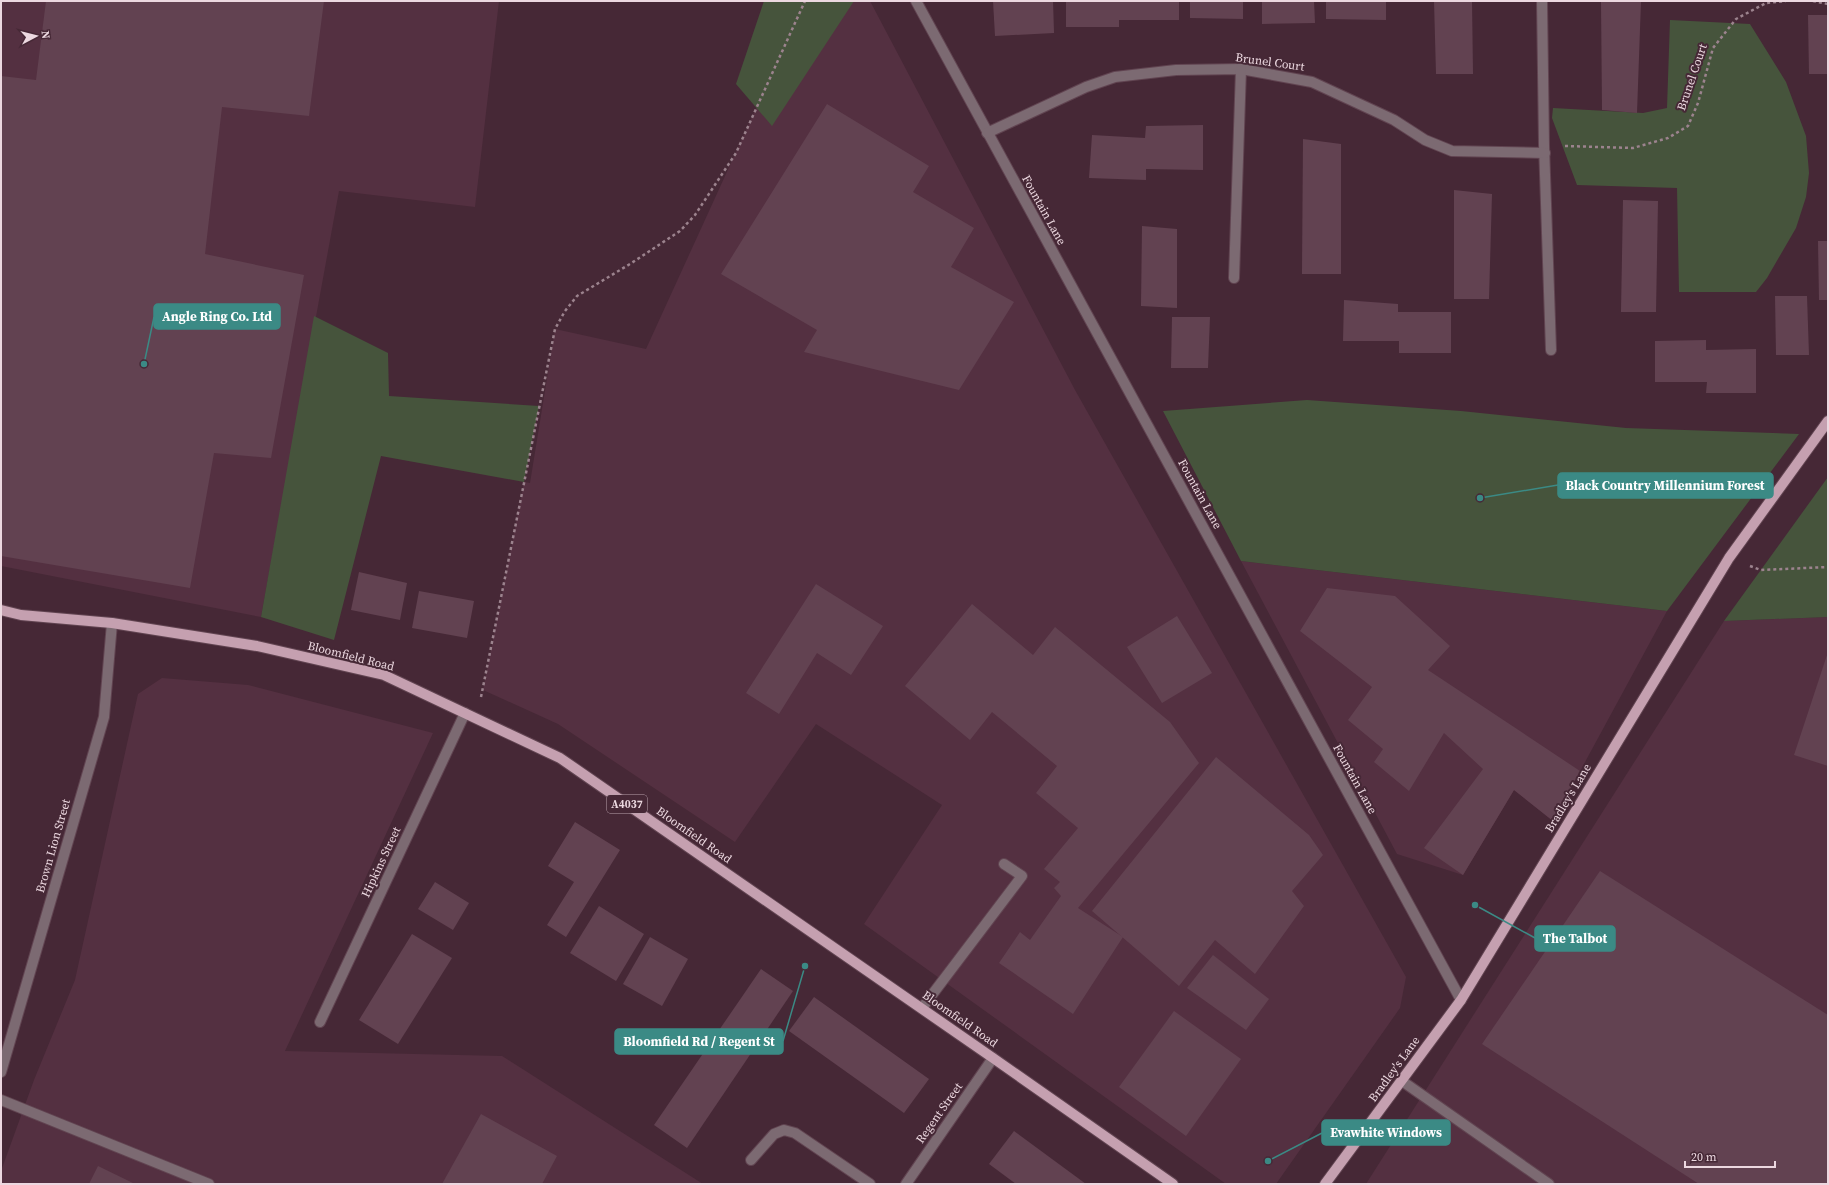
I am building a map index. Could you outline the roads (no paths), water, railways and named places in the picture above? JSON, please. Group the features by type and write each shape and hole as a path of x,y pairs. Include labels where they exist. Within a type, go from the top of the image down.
{"main road":[{"name":"Bradley's Lane","path":"1325,1184 1461,1000 1729,558 1828,421"},
{"name":"Bloomfield Road","path":"1,610 21,615 112,623 257,646 384,675 560,758 994,1058 1173,1184"}],"street":[{"name":"Fountain Lane","path":"916,1 1461,1000"},
{"path":"1542,1 1551,350"},
{"name":"Brunel Court","path":"987,132 1086,87 1115,77 1176,70 1241,69 1312,82 1394,120 1425,140 1452,151 1545,149"},
{"path":"1234,278 1241,69"},
{"name":"Brown Lion Street","path":"1,1072 104,716 112,623"},
{"name":"Hipkins Street","path":"320,1022 465,713"},
{"path":"922,1008 1022,876 1004,864"},
{"name":"Regent Street","path":"906,1184 994,1058"},
{"path":"1402,1081 1549,1184"},
{"path":"1,1100 209,1184"},
{"path":"751,1160 774,1134 784,1130 795,1133 870,1184"}],"place":[{"name":"Angle Ring Co. Ltd","path":"144,364"},
{"name":"Black Country Millennium Forest","path":"1480,498"},
{"name":"The Talbot","path":"1475,905"},
{"name":"Bloomfield Rd / Regent St","path":"805,966"},
{"name":"Evawhite Windows","path":"1268,1161"}]}
